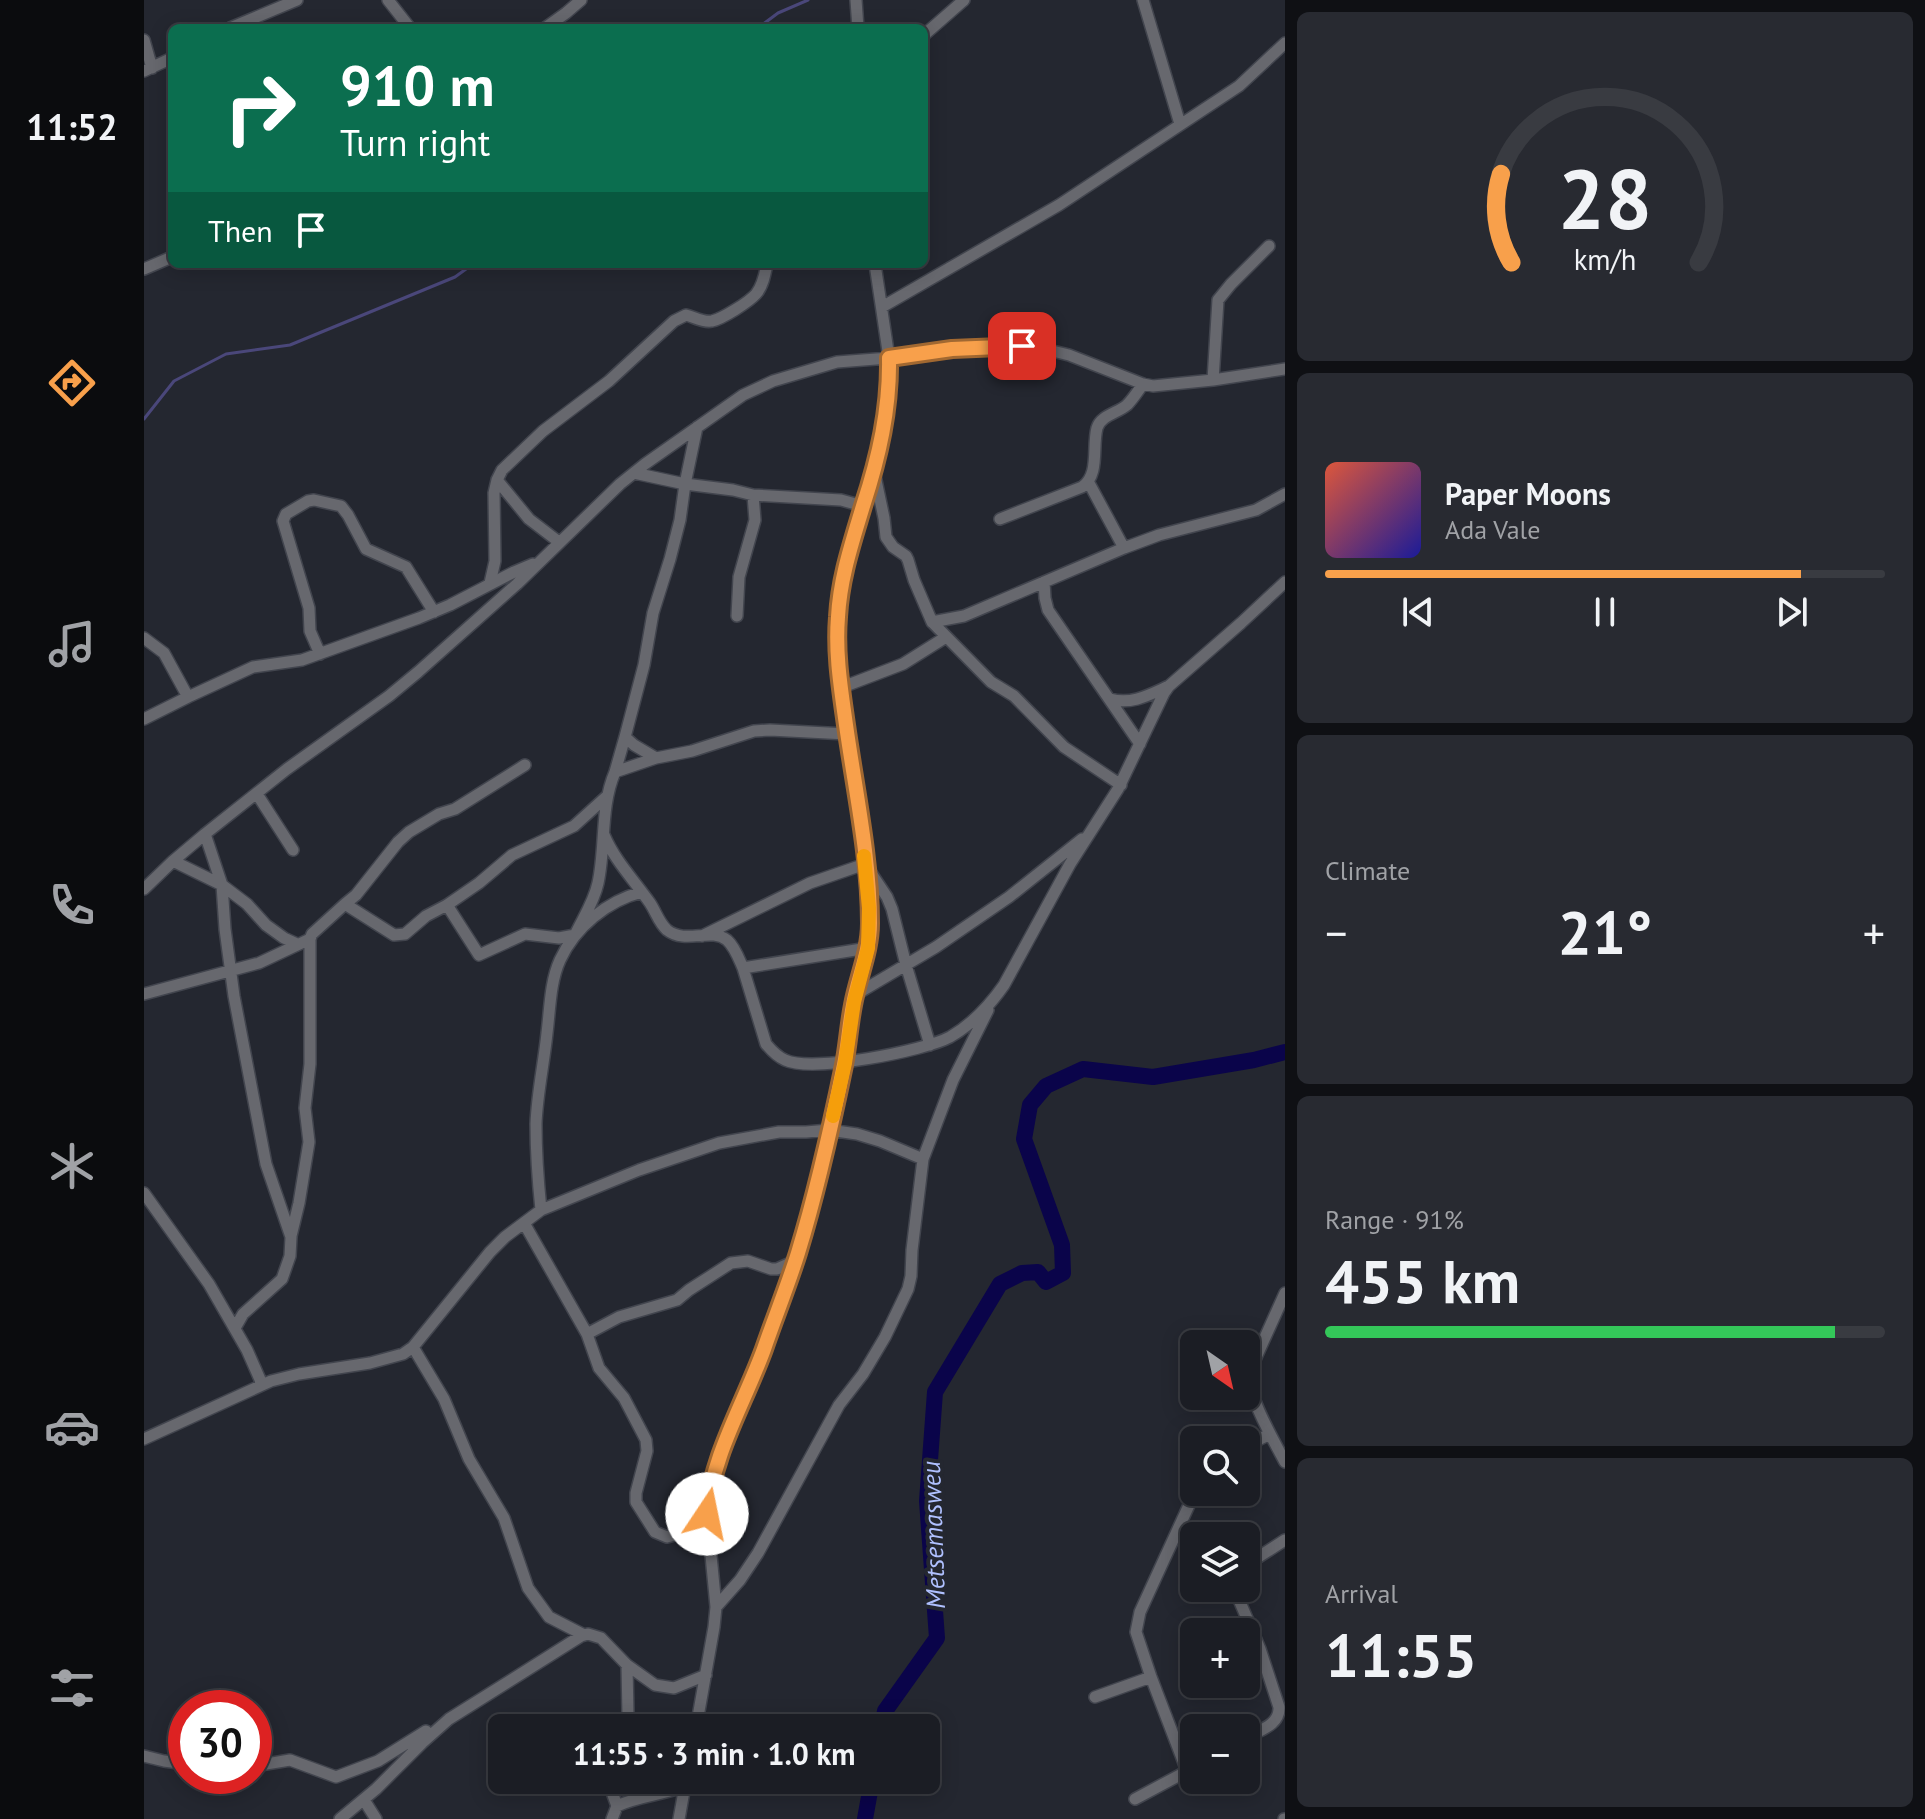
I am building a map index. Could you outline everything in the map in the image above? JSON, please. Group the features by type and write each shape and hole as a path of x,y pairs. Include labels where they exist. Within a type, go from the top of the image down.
{"street":[{"path":"240,24 297,0"},
{"path":"388,0 407,24"},
{"path":"551,24 581,0"},
{"path":"856,0 858,24"},
{"path":"928,32 964,0"},
{"path":"1143,0 1180,124"},
{"path":"144,40 148,69 168,60"},
{"path":"882,307 1059,205 1239,86 1285,43"},
{"path":"1213,380 1218,300 1269,246"},
{"path":"144,269 168,259"},
{"path":"490,583 495,561 494,493 497,480 511,460 609,381 674,321 686,315 713,321 756,294 766,268"},
{"path":"699,1714 716,1607 707,1514 711,1487 729,1429 762,1355 795,1261 818,1182 845,1063 855,995 868,948 869,903 865,864 836,647 841,584 874,470 887,411 889,358 876,268"},
{"path":"146,883 205,834 418,672 493,607 634,473 743,395 773,381 837,362 952,349 1032,346 1069,355 1143,384 1173,385 1285,369"},
{"path":"1000,519 1089,483 1098,426 1130,402 1143,384"},
{"path":"541,1210 536,1122 551,997 560,961 594,899 604,835 606,797 625,737 644,665 653,613 680,520 697,427"},
{"path":"874,470 886,537 893,547 906,556 932,622 991,682 1014,696 1064,747 1121,785"},
{"path":"634,473 753,495 841,500 863,506"},
{"path":"497,480 529,519 559,542"},
{"path":"1089,483 1124,548"},
{"path":"932,622 964,616 1166,532 1256,510 1285,494"},
{"path":"737,616 739,577 755,520 753,495"},
{"path":"320,654 310,631 309,608 283,521 286,514 308,501 345,509 366,549 406,567 434,612"},
{"path":"144,719 253,667 302,660 320,654 434,612 541,561"},
{"path":"1044,582 1048,610 1140,744"},
{"path":"1110,699 1130,701 1169,686 1285,582"},
{"path":"840,688 903,664 946,637"},
{"path":"144,638 164,653 188,697"},
{"path":"716,1607 758,1553 839,1405 863,1374 885,1337 908,1289 923,1159 953,1080 991,1004 1089,834 1121,785 1169,686"},
{"path":"615,772 754,731 847,734"},
{"path":"625,737 656,758"},
{"path":"235,1328 246,1311 282,1279 290,1256 309,1142 305,1108 310,1064 312,934 356,895 409,832 431,818 455,809 525,765"},
{"path":"257,794 293,850"},
{"path":"345,904 388,932 405,934 426,916 479,883 512,855 574,826 606,797"},
{"path":"205,834 222,885 239,1031 266,1164 291,1237"},
{"path":"855,995 1009,897 1089,834"},
{"path":"604,835 614,856 669,932 684,938 714,936 727,940 743,968 766,1044 786,1061 800,1064 845,1063 930,1045 952,1036 991,1004"},
{"path":"173,861 222,885 247,904 266,925 297,944"},
{"path":"702,936 810,883 865,864"},
{"path":"865,864 892,909 930,1045"},
{"path":"447,905 479,955 525,934 559,938 575,935 610,904 642,892"},
{"path":"144,994 269,959 310,939"},
{"path":"743,968 868,948"},
{"path":"144,1439 262,1384 403,1354 413,1347 505,1237 541,1210 639,1170 719,1143 779,1132 829,1130 868,1137 923,1159"},
{"path":"144,1193 195,1261 235,1328 262,1384"},
{"path":"524,1223 587,1334 599,1368 624,1398 646,1440 647,1451 636,1502 655,1532 667,1537 682,1534 707,1514"},
{"path":"587,1334 627,1314 677,1300 731,1263 748,1261 777,1269 795,1261"},
{"path":"1285,1293 1248,1378 1270,1434 1285,1462"},
{"path":"225,1311 246,1311"},
{"path":"413,1347 444,1399 469,1459 504,1518 528,1588 544,1612 584,1635 601,1638 650,1683 674,1688 706,1675"},
{"path":"1260,1439 1270,1434"},
{"path":"1180,1744 1151,1677 1136,1632 1140,1612 1189,1506"},
{"path":"1260,1556 1285,1540"},
{"path":"1240,1602 1260,1649 1279,1707 1280,1715 1275,1722 1260,1730"},
{"path":"272,1763 290,1760 336,1777 378,1761 584,1635"},
{"path":"627,1665 628,1714"},
{"path":"1095,1697 1151,1677"},
{"path":"340,1819 445,1722"},
{"path":"144,1756 168,1761"},
{"path":"1135,1799 1180,1775"},
{"path":"612,1819 617,1806 613,1794"},
{"path":"617,1806 629,1800 662,1794"},
{"path":"679,1819 683,1794"},
{"path":"364,1800 376,1819"}],"waterway":[{"path":"763,24 778,13 808,0"},
{"path":"144,419 174,381 226,354 290,345 455,277 467,268"},
{"name":"Metsemasweu","path":"884,1714 937,1638 927,1501 935,1392 1000,1284 1022,1273 1038,1272 1046,1282 1063,1273 1062,1245 1024,1139 1030,1105 1046,1086 1083,1069 1153,1077 1285,1052"},
{"name":"Metsemasweu","path":"865,1819 869,1794"}],"slow traffic":[{"path":"833,1116 854,1002 868,948 870,925 864,856"}],"route":[{"path":"707,1514 711,1487 729,1429 762,1355 797,1255 818,1182 845,1063 854,1002 868,948 870,925 861,822 836,647 841,584 874,470 887,411 889,358 952,349 1022,346"}]}
